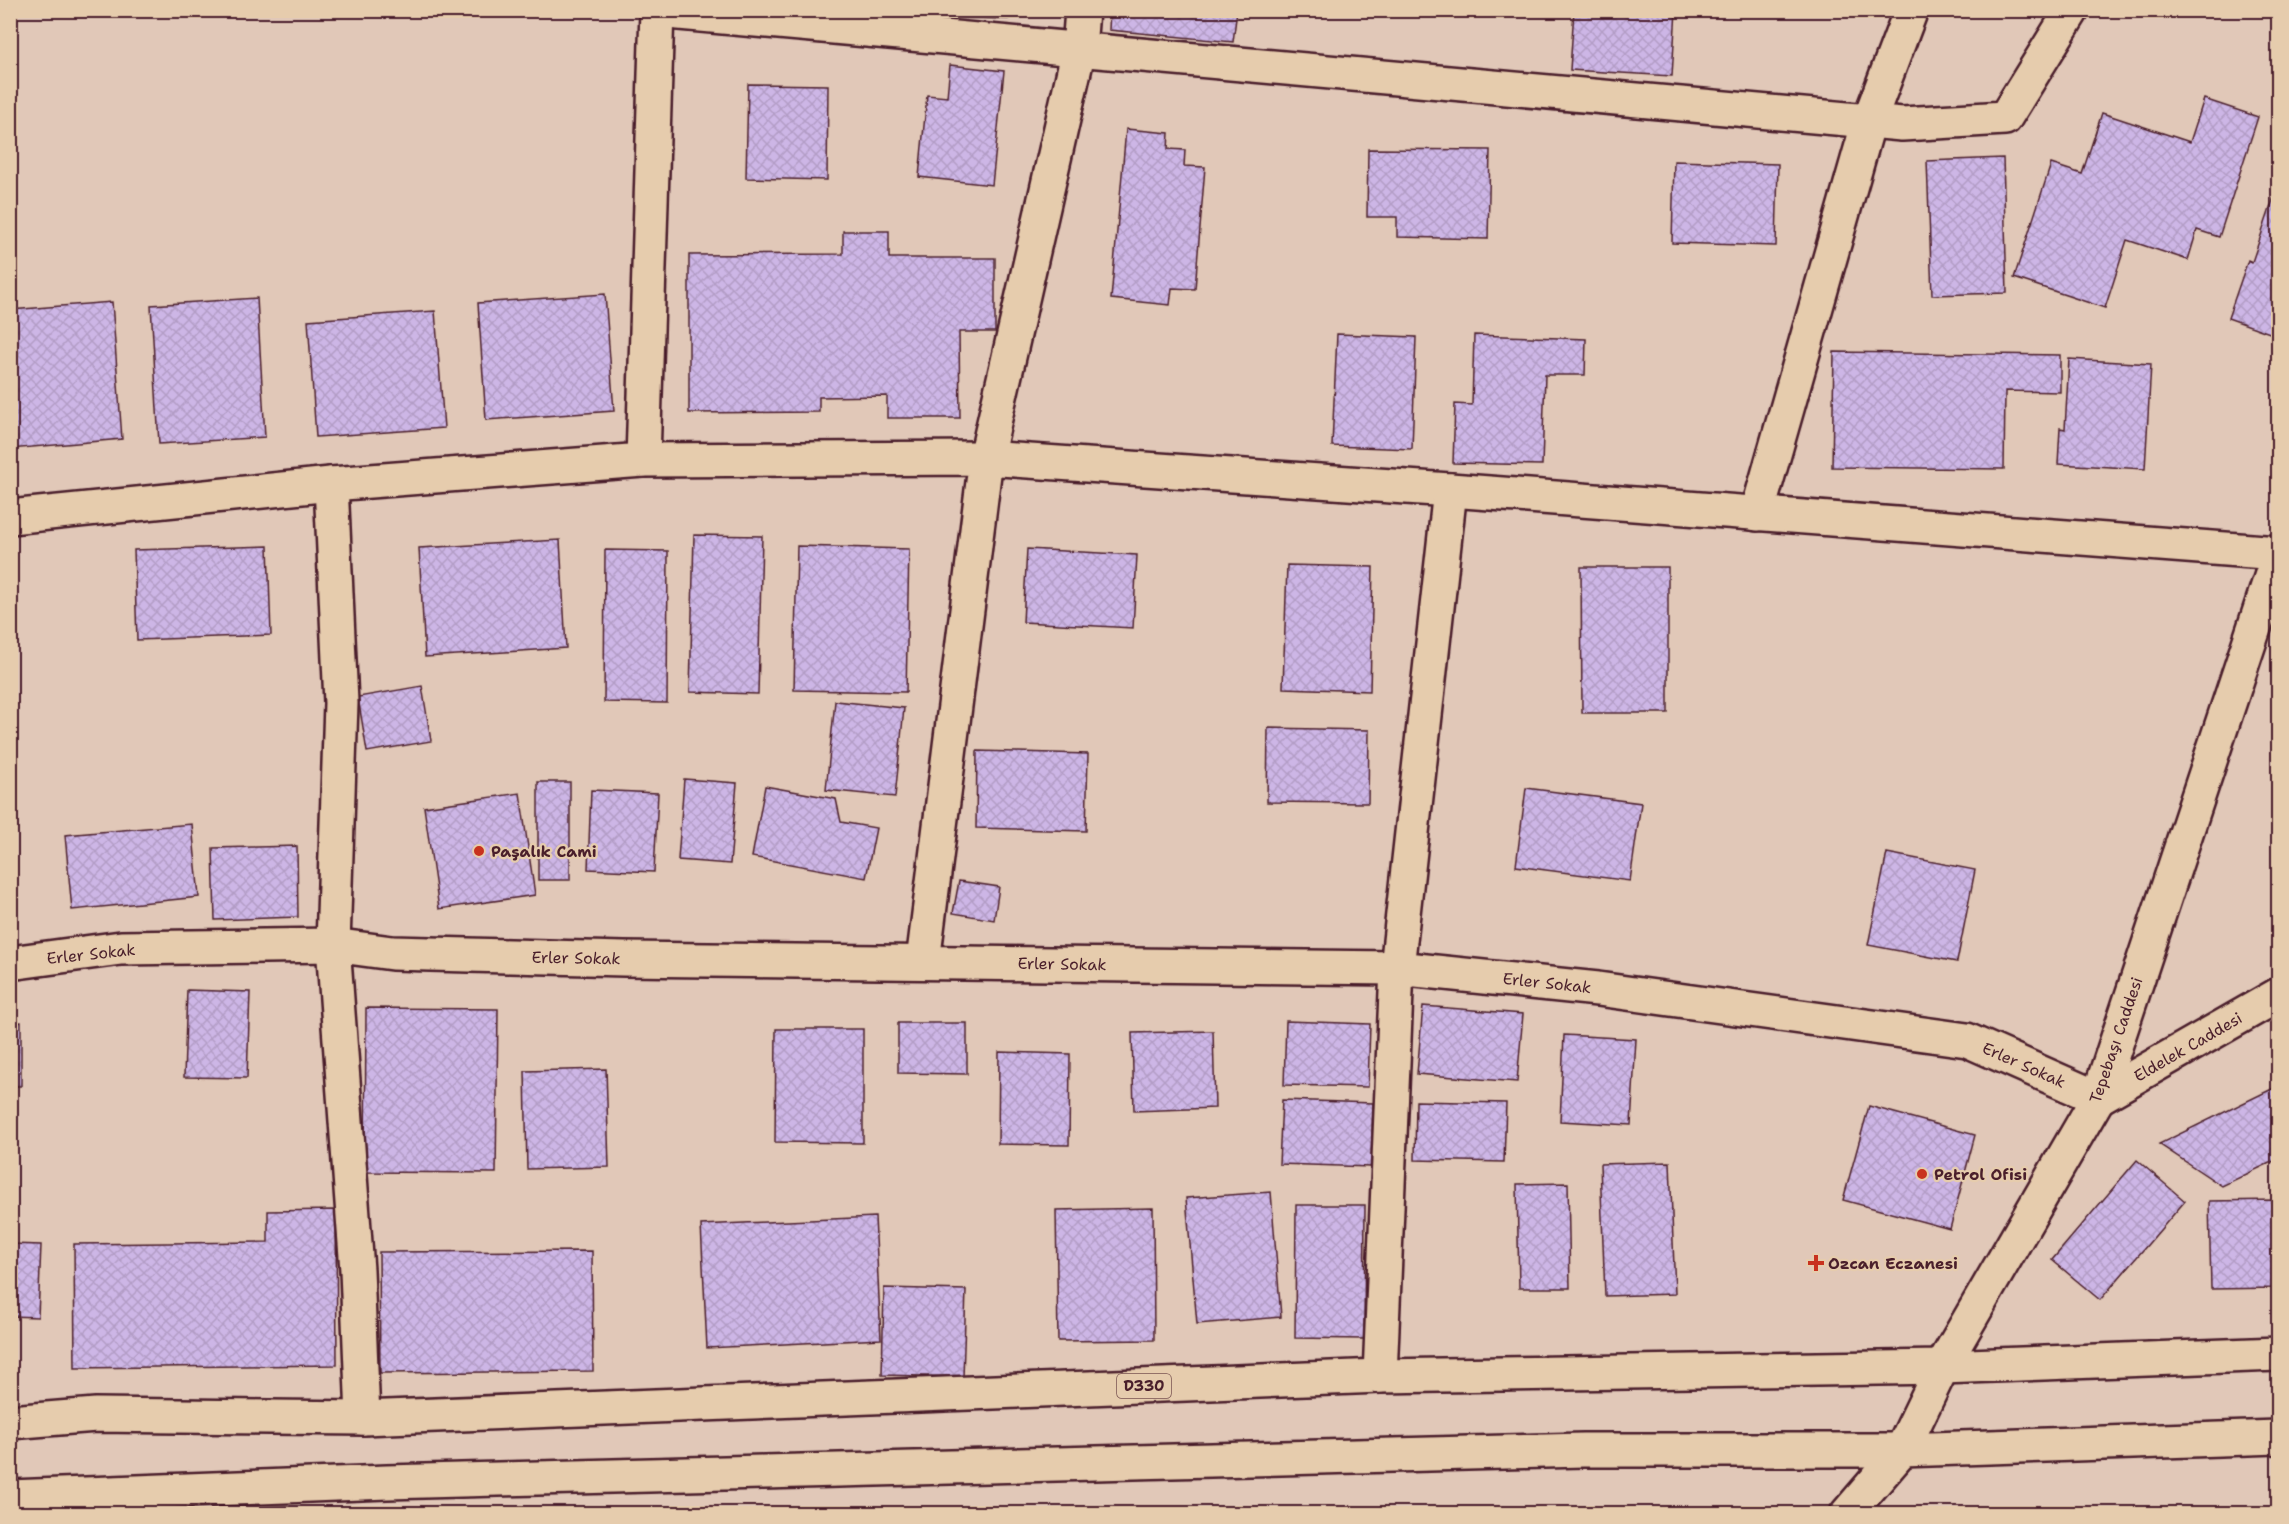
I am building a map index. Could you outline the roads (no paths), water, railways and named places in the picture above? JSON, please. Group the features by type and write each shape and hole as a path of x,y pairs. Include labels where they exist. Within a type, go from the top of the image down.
{"street":[{"path":"923,962 986,458 1079,49 1083,10"},
{"path":"1758,514 1869,121 1911,10"},
{"path":"643,460 657,11 1902,124 2005,118 2072,10"},
{"path":"10,517 331,484 643,460 986,458 1450,489 2278,554"},
{"path":"331,484 341,703 333,945 357,1270 363,1418"},
{"path":"1380,1376 1397,968 1450,489"},
{"name":"Tepebaşı Caddesi","path":"1847,1514 1902,1450 1942,1367 2098,1098 2278,554"},
{"name":"Erler Sokak","path":"10,963 121,948 333,945 392,953 624,959 1397,968 1598,989 1967,1040 2098,1098"},
{"name":"Eldelek Caddesi","path":"2098,1098 2278,995"},
{"name":"D330","path":"10,1422 96,1415 363,1418 1380,1376 1942,1367 2278,1354"},
{"path":"10,1497 387,1482 1583,1450 1902,1450 2278,1437"}],"place":[{"name":"Paşalık Cami","path":"479,851"},
{"name":"Petrol Ofisi","path":"1922,1174"},
{"name":"Ozcan Eczanesi","path":"1816,1263"}]}
